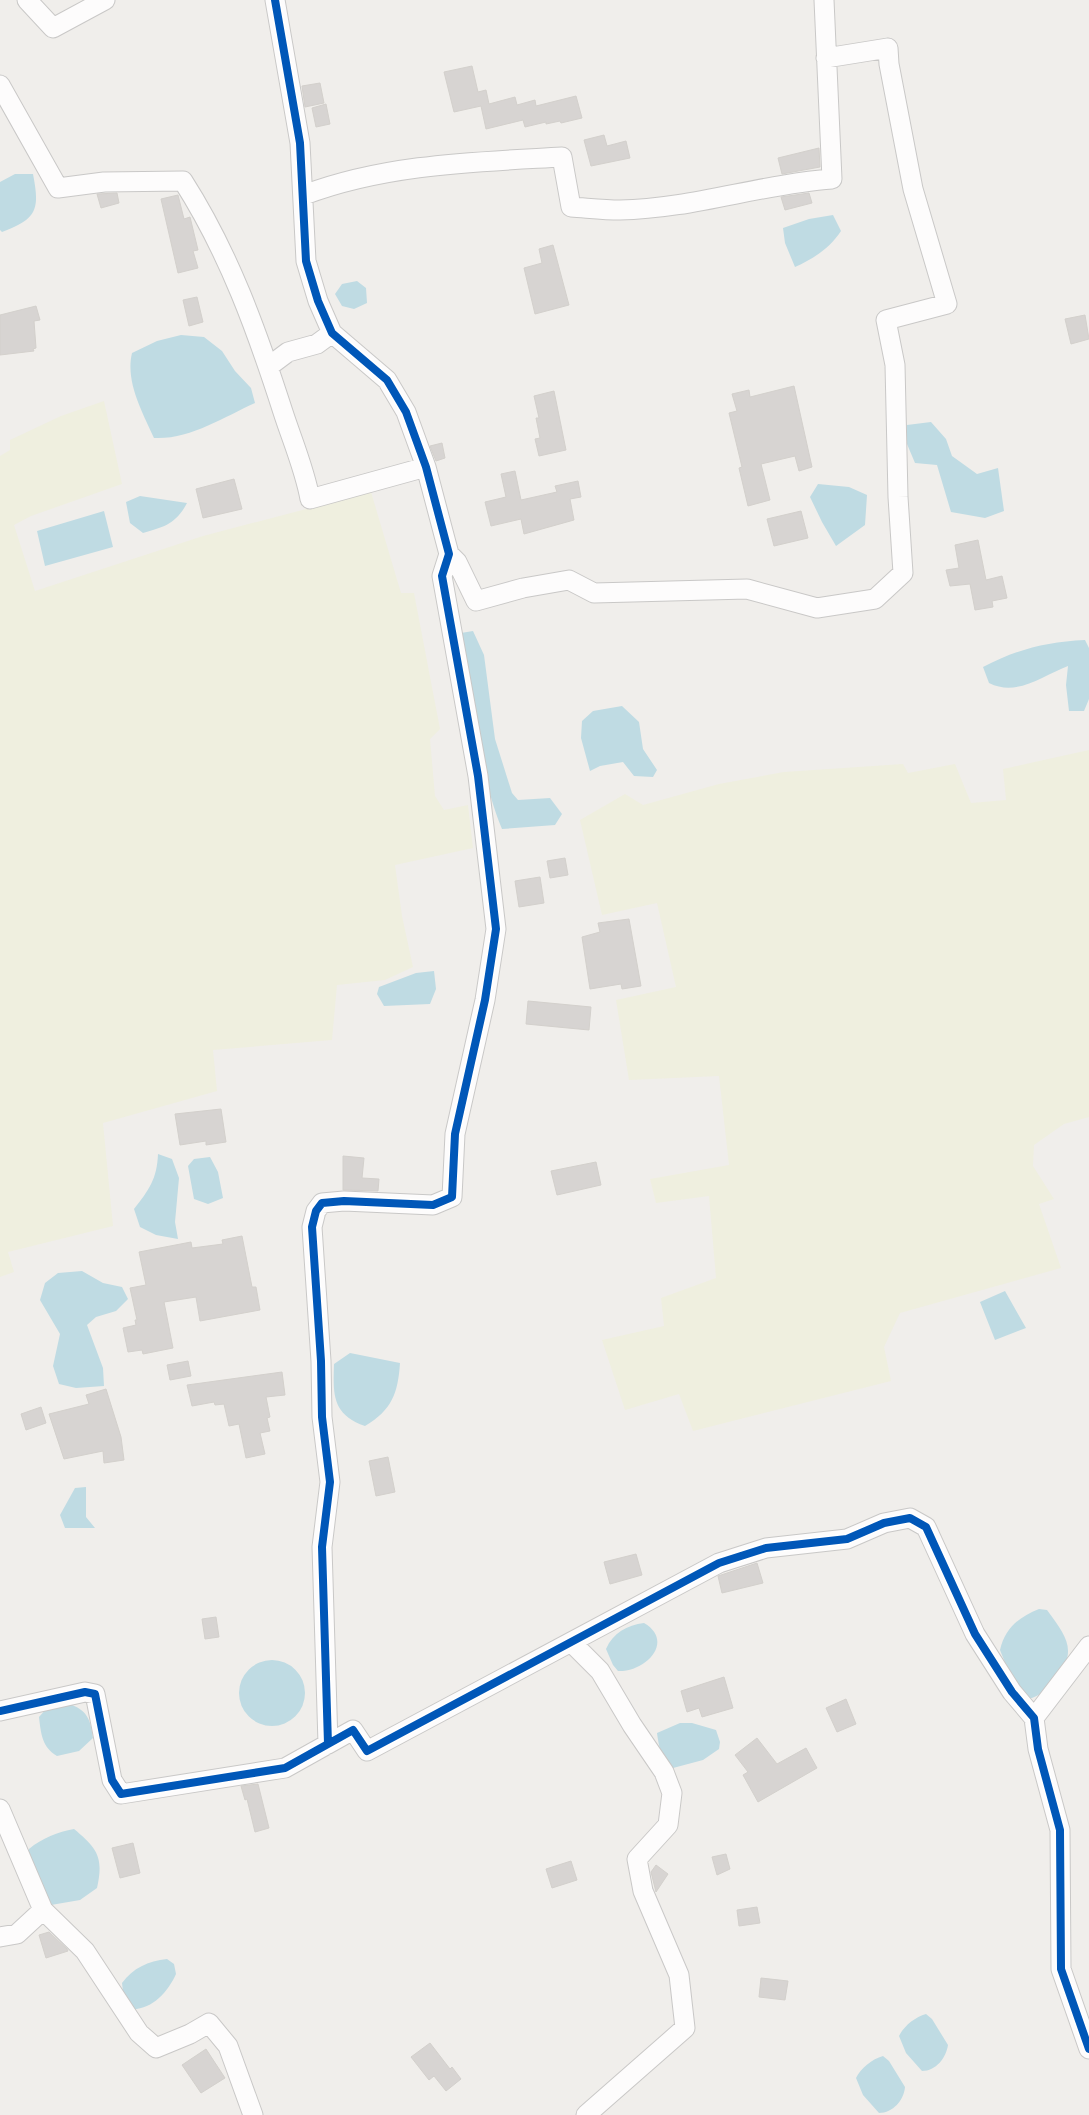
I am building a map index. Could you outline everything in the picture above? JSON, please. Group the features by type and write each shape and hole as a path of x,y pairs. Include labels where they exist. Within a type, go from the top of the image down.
{"street":[{"path":"27,0 53,28 105,0"},
{"path":"275,0 300,143 306,260 318,301 332,333 386,380 406,412 426,467 449,554 457,562 476,601 523,588 569,580 594,593 746,589 817,608 875,599 903,573 898,496 895,365 886,320 947,304 913,189 889,64 888,48 826,58"},
{"path":"304,195 328,186 434,164 562,157 571,206 621,210 697,201 804,181 832,180 824,0"},
{"path":"0,85 58,188 104,182 183,181 208,220 246,304 310,499 426,467"},
{"path":"268,367 288,352 317,344 332,333"},
{"path":"328,1744 322,1548 330,1482 322,1417 321,1361 312,1227 316,1211 322,1203 344,1201 433,1205 452,1197 455,1134 485,1000 496,929 478,776 442,576 449,554"},
{"path":"0,1710 85,1692 95,1694 112,1780 121,1794 285,1768 353,1730 367,1751 718,1563 766,1548 847,1539 884,1523 910,1518 926,1527 975,1634 1012,1692 1034,1718 1038,1749 1060,1830 1061,1968 1089,2049"},
{"path":"571,1642 600,1670 632,1725 664,1772 672,1792 668,1825 637,1859 643,1891 679,1975 685,2028 586,2115"},
{"path":"1034,1718 1089,1646"},
{"path":"0,1809 43,1910 85,1951 139,2033 156,2048 190,2034 208,2023 228,2046 254,2115"},
{"path":"0,1937 17,1934 43,1910"}],"green space":[{"path":"104,401 122,484 31,516 14,525 35,591 203,536 371,492 401,593 414,593 440,729 430,739 435,796 444,810 468,805 473,848 395,865 402,916 413,967 385,980 337,985 332,1040 213,1050 217,1091 103,1123 113,1226 8,1252 14,1272 0,1277 0,456 10,450 10,440 61,416"},
{"path":"1089,750 1089,1117 1064,1124 1034,1145 1033,1166 1054,1199 1039,1204 1061,1268 900,1313 884,1347 891,1381 693,1431 679,1394 625,1410 602,1340 664,1326 661,1298 716,1278 709,1196 656,1203 650,1179 729,1165 719,1076 629,1080 616,1000 676,987 657,903 602,915 580,820 625,794 643,805 719,784 784,772 903,764 908,773 955,764 971,803 1006,800 1003,769"}],"water":[{"path":"15,174 33,174 36,196 35,205 33,212 23,223 2,232 0,230 0,182"},
{"path":"833,215 841,231 837,237 821,252 795,267 785,243 783,228 809,219"},
{"path":"357,281 366,288 367,303 354,309 342,306 335,294 342,284"},
{"path":"181,335 204,337 222,351 235,371 251,388 255,403 219,421 193,431 167,438 154,438 140,408 133,386 130,364 132,353 157,341"},
{"path":"931,422 946,439 952,456 977,474 998,468 1004,511 985,518 951,512 937,465 915,463 907,444 907,425"},
{"path":"818,484 849,487 867,495 865,525 836,546 810,497"},
{"path":"140,496 187,503 178,516 169,524 143,533 130,523 126,502"},
{"path":"104,511 113,547 45,566 37,531"},
{"path":"473,631 484,655 495,739 512,793 518,800 550,798 562,814 555,825 502,829 481,758 461,633"},
{"path":"1085,640 1089,648 1089,699 1084,711 1069,711 1066,685 1068,666 1029,684 1010,688 999,687 989,683 983,667 1020,651 1058,643"},
{"path":"622,706 639,722 643,749 657,770 653,777 634,776 623,762 600,766 590,771 581,738 582,721 593,711"},
{"path":"434,971 436,989 430,1004 384,1006 377,994 379,987 416,973"},
{"path":"158,1154 172,1159 179,1178 175,1222 178,1239 156,1235 140,1227 134,1209 151,1184 156,1170"},
{"path":"210,1157 218,1172 223,1198 208,1204 194,1199 188,1166 194,1159"},
{"path":"82,1271 103,1283 122,1287 128,1299 116,1311 96,1317 87,1325 103,1368 104,1386 76,1388 59,1384 53,1366 60,1334 40,1300 45,1283 58,1273"},
{"path":"1005,1291 1026,1328 995,1340 980,1302"},
{"path":"350,1353 400,1363 392,1400 382,1414 365,1426 346,1416 340,1409 335,1394 334,1364"},
{"path":"86,1487 86,1517 95,1528 65,1528 60,1515 75,1488"},
{"path":"1039,1609 1047,1610 1060,1628 1067,1644 1068,1652 1067,1660 1052,1683 1040,1694 1028,1699 1010,1675 1000,1650 1009,1629 1025,1616"},
{"path":"644,1623 653,1630 657,1638 657,1646 653,1654 647,1661 638,1666 618,1671 613,1665 606,1649 609,1643 626,1628"},
{"path":"272,1660 285,1663 295,1670 302,1680 305,1693 302,1706 295,1716 285,1723 272,1726 259,1723 249,1716 242,1706 239,1693 242,1680 249,1670 259,1663"},
{"path":"72,1705 82,1710 88,1718 93,1738 79,1751 57,1756 45,1744 39,1717 47,1708"},
{"path":"680,1723 692,1723 716,1730 720,1742 719,1749 703,1760 673,1768 661,1753 657,1733"},
{"path":"74,1829 88,1842 97,1854 100,1868 97,1888 80,1900 51,1905 28,1861 29,1849 50,1836"},
{"path":"167,1959 174,1964 176,1974 173,1981 152,2004 138,2009 130,2009 124,2000 122,1983 131,1973 142,1966 154,1961"},
{"path":"926,2014 932,2019 948,2045 943,2059 936,2066 922,2071 906,2053 899,2036 910,2022"},
{"path":"883,2056 889,2061 905,2087 897,2105 889,2111 879,2113 863,2095 856,2078 867,2064"}],"building":[{"path":"472,66 478,92 486,90 489,104 515,97 517,105 535,100 536,106 576,96 582,118 561,123 560,121 546,124 546,122 525,127 523,120 486,129 481,106 454,112 444,72"},
{"path":"320,83 324,103 305,107 302,86"},
{"path":"326,104 330,124 316,127 312,108"},
{"path":"604,135 607,146 626,141 630,158 591,166 584,140"},
{"path":"819,148 820,167 782,174 778,158"},
{"path":"117,193 119,203 101,208 97,194"},
{"path":"809,193 812,203 785,210 781,197"},
{"path":"178,195 184,219 190,217 198,250 193,251 198,268 178,273 161,199"},
{"path":"553,245 569,305 535,314 524,268 542,263 539,249"},
{"path":"197,297 203,322 189,326 183,300"},
{"path":"36,306 40,320 34,321 36,348 33,349 34,351 0,355 0,315"},
{"path":"1085,315 1089,339 1071,344 1065,319"},
{"path":"794,386 812,467 799,471 795,456 761,464 770,500 748,506 739,468 742,467 729,413 737,411 732,394 749,390 750,397"},
{"path":"554,391 566,450 539,456 535,439 540,438 536,418 539,418 534,396"},
{"path":"442,443 445,458 436,461 430,446"},
{"path":"515,471 521,500 557,492 555,486 578,481 581,497 570,499 574,520 524,534 521,519 491,526 485,502 506,497 501,474"},
{"path":"234,479 242,509 203,518 196,489"},
{"path":"801,511 808,538 774,546 767,519"},
{"path":"978,540 986,580 1002,576 1007,598 992,601 993,607 975,610 970,584 950,586 946,570 959,568 955,545"},
{"path":"565,858 568,875 550,878 547,861"},
{"path":"540,877 544,903 519,907 515,881"},
{"path":"629,919 641,986 622,989 621,984 590,989 582,937 600,932 598,923"},
{"path":"528,1001 591,1007 589,1030 526,1024"},
{"path":"221,1109 226,1142 206,1145 206,1141 180,1145 175,1114"},
{"path":"343,1156 364,1158 362,1178 379,1179 378,1191 343,1190"},
{"path":"596,1162 601,1185 557,1195 551,1171"},
{"path":"242,1236 252,1287 256,1287 260,1310 200,1321 196,1297 164,1302 173,1348 143,1354 142,1350 128,1352 123,1328 136,1325 135,1320 137,1320 130,1288 146,1285 139,1252 191,1242 192,1248 223,1244 222,1240"},
{"path":"188,1361 191,1376 170,1380 167,1365"},
{"path":"282,1372 285,1395 266,1397 270,1417 267,1418 270,1431 260,1433 265,1454 246,1458 239,1424 229,1426 224,1404 215,1405 214,1402 192,1406 187,1385"},
{"path":"106,1389 121,1437 124,1460 104,1463 103,1451 64,1459 49,1414 89,1404 86,1395"},
{"path":"41,1407 46,1423 26,1430 21,1414"},
{"path":"388,1457 395,1492 376,1496 369,1461"},
{"path":"636,1554 642,1575 610,1584 604,1562"},
{"path":"757,1563 763,1583 722,1593 718,1576"},
{"path":"216,1617 219,1637 205,1639 202,1619"},
{"path":"724,1677 733,1708 702,1717 699,1708 687,1712 681,1691"},
{"path":"846,1699 856,1724 837,1732 826,1708"},
{"path":"757,1738 777,1764 806,1748 817,1768 758,1802 743,1775 748,1772 735,1755"},
{"path":"258,1784 269,1828 255,1832 247,1799 245,1800 241,1786"},
{"path":"133,1843 140,1873 120,1878 112,1848"},
{"path":"726,1854 730,1869 717,1875 712,1857"},
{"path":"571,1861 577,1880 552,1888 546,1869"},
{"path":"656,1865 668,1874 656,1892 651,1872"},
{"path":"757,1907 760,1923 739,1926 737,1910"},
{"path":"49,1932 68,1951 46,1958 39,1935"},
{"path":"761,1978 788,1981 785,2000 759,1997"},
{"path":"430,2043 450,2069 452,2067 461,2079 446,2091 434,2076 429,2080 411,2057"},
{"path":"206,2049 225,2078 201,2093 182,2065"}],"cycle path":[{"path":"275,0 300,143 306,261 318,301 332,333 387,380 406,412 426,467 449,554 442,576 478,776 496,929 485,1000 455,1134 452,1197 433,1205 344,1201 322,1203 316,1211 312,1227 321,1361 322,1417 330,1482 322,1547 328,1744"},
{"path":"0,1711 85,1692 95,1694 112,1780 121,1794 285,1768 353,1730 367,1751 719,1563 766,1548 847,1539 884,1523 910,1518 926,1527 975,1634 1012,1692 1034,1718 1038,1749 1060,1830 1061,1969 1089,2049"}]}
